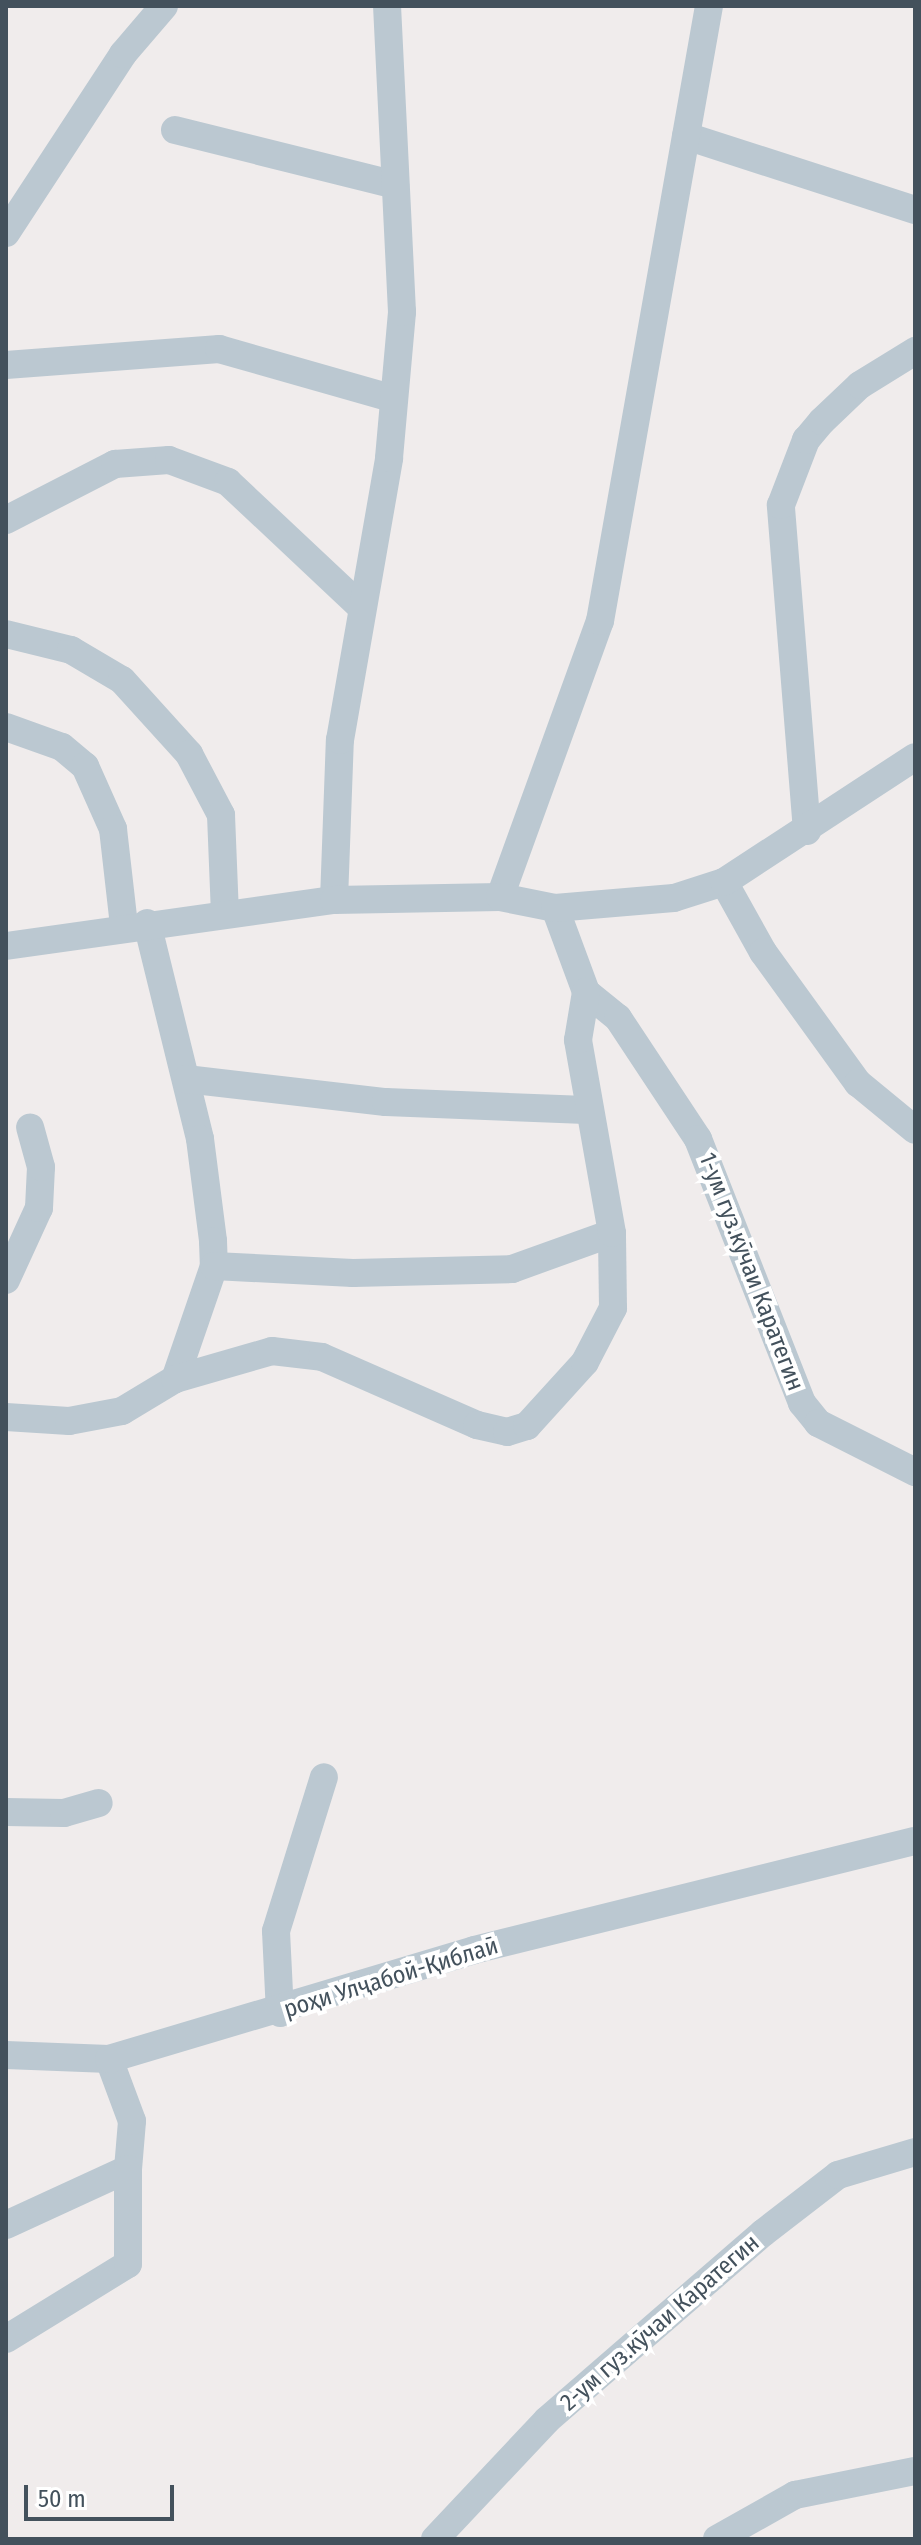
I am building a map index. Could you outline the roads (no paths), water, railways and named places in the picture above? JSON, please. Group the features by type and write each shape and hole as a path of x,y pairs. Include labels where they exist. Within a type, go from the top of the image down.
{"street":[{"path":"6,233 123,54 164,6"},
{"path":"334,900 340,740 394,399 402,242 395,185 387,6"},
{"path":"500,897 600,621 709,6"},
{"path":"175,130 395,185"},
{"path":"686,136 915,210"},
{"path":"6,365 219,349 394,399"},
{"path":"807,831 781,505 806,440 822,421 860,385 915,351"},
{"path":"6,520 115,464 169,460 228,482 359,605"},
{"path":"6,634 71,650 122,680 189,754 221,815 225,914"},
{"path":"6,727 62,747 85,766 113,829 136,925 186,1079 214,1266 175,1379"},
{"path":"6,946 136,925 334,900 500,897 555,908 674,898 724,882 807,831 915,757"},
{"path":"724,882 763,952 858,1083 915,1130"},
{"path":"6,1417 69,1421 122,1411 175,1379 294,1352 354,1369 477,1425 517,1431 554,1400 606,1329 612,1233 586,1110 578,1040 586,992 555,908"},
{"name":"1-ум гуз.кӯчаи Каратегин","path":"586,992 618,1018 698,1139 802,1403 818,1423 915,1472"},
{"path":"186,1079 386,1102 586,1110"},
{"path":"6,1280 39,1208 41,1167 30,1127"},
{"path":"214,1266 353,1273 512,1269 612,1233"},
{"path":"280,2013 276,1931 324,1777"},
{"path":"6,1812 54,1814 99,1803"},
{"name":"роҳи Улҷабой-Қиблаӣ","path":"6,2055 109,2059 280,2013 474,1950 915,1841"},
{"path":"6,2339 128,2264 128,2169 132,2121 109,2059"},
{"name":"2-ум гуз.кӯчаи Каратегин","path":"435,2539 547,2420 763,2233 838,2175 915,2152"},
{"path":"6,2225 128,2169"},
{"path":"717,2539 795,2495 915,2471"}]}
